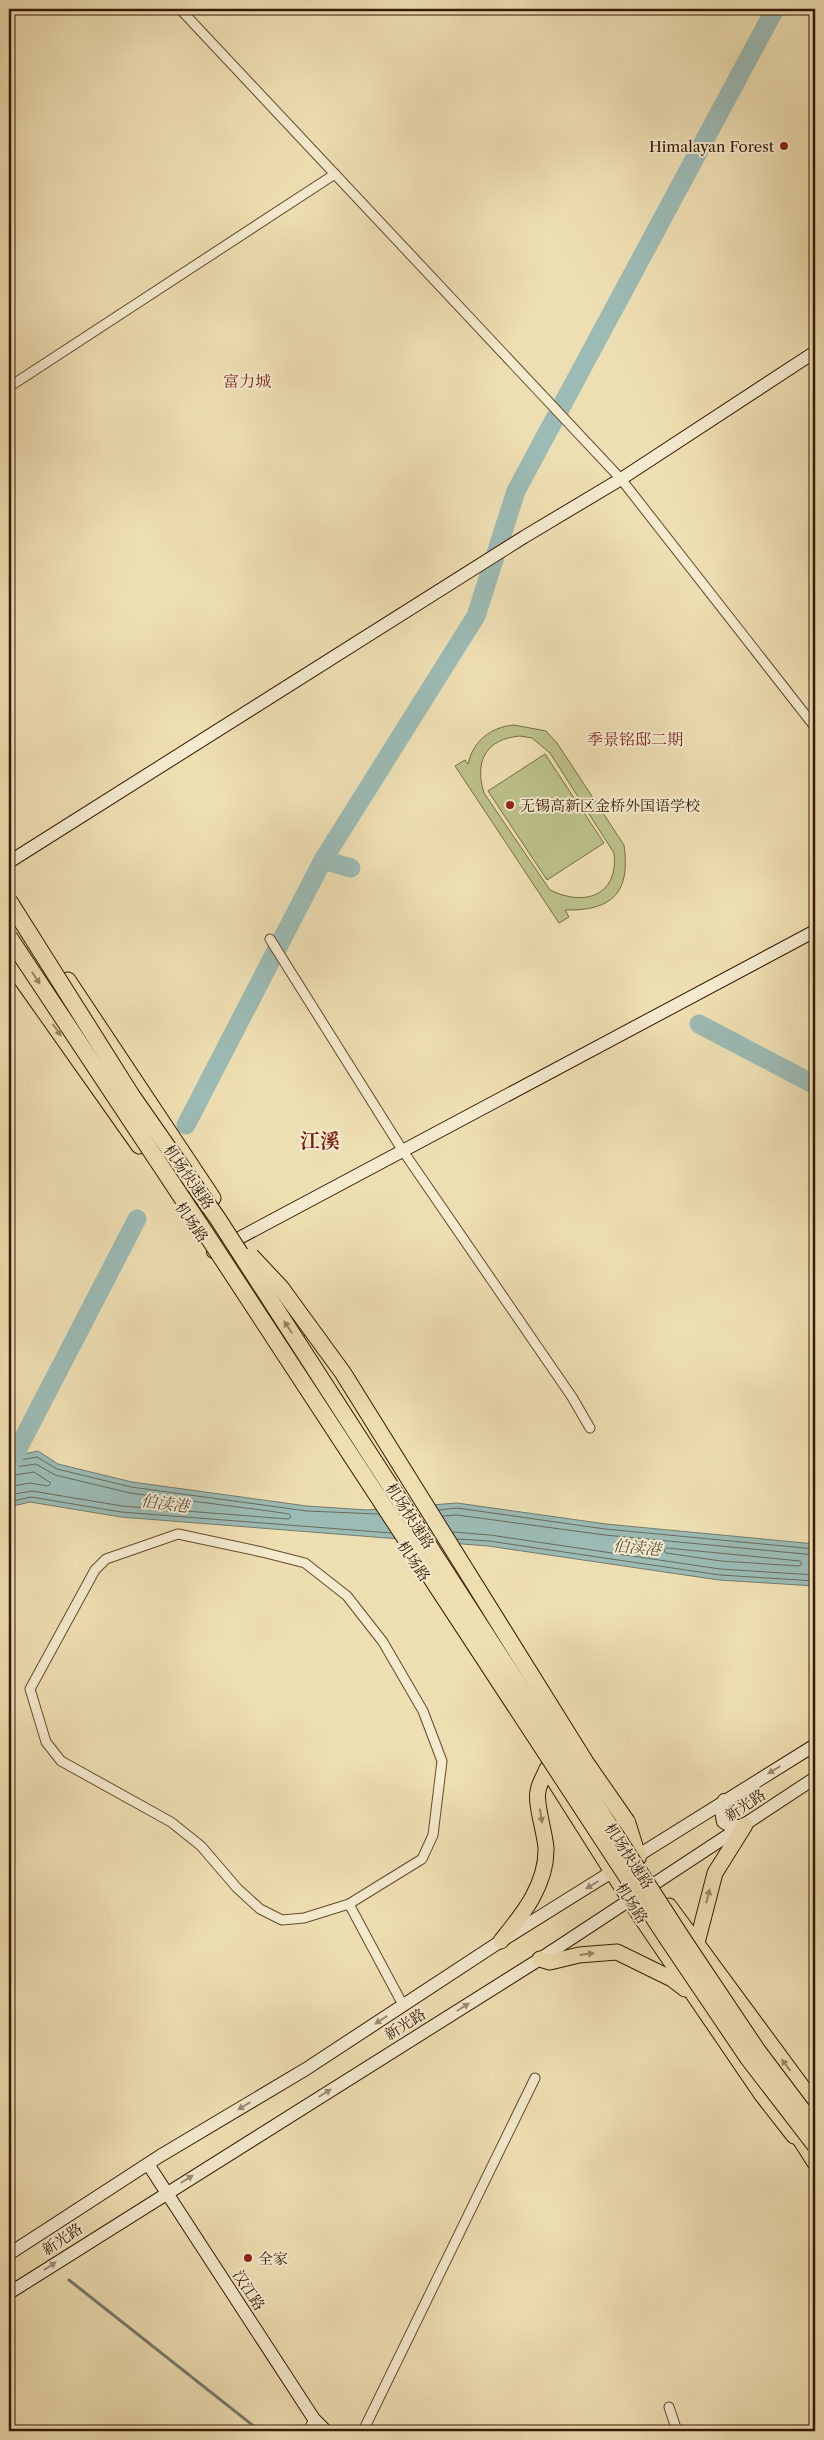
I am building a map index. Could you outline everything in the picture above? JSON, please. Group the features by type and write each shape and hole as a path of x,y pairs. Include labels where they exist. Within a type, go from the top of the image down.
{"highway":[{"name":"机场快速路","path":"9,901 132,1096 218,1219 682,1938 757,2050 815,2127"},
{"name":"机场快速路","path":"9,937 748,2058 815,2145"},
{"path":"218,1219 281,1288 343,1373 586,1763 627,1822 638,1857"},
{"path":"748,2058 815,2162"}],"main road":[{"path":"9,862 524,537 621,479 815,352"},
{"name":"机场路","path":"9,891 239,1238 285,1299 654,1883 815,2104"},
{"path":"213,1252 815,931"},
{"name":"机场路","path":"9,962 213,1252 421,1572 629,1900 762,2096 815,2162"},
{"name":"新光路","path":"9,2254 148,2164 306,2068 501,1941 638,1857 724,1800 815,1745"},
{"path":"501,1941 523,1913 536,1892 544,1870 546,1849 538,1792 547,1769"},
{"name":"新光路","path":"9,2292 540,1958 815,1778"},
{"path":"724,1800 721,1811 723,1822 732,1827 745,1825"},
{"path":"697,1943 715,1872 745,1825"},
{"path":"540,1958 550,1962 579,1955 617,1952 672,1978 697,1999"},
{"name":"汉江路","path":"148,2164 314,2419 326,2431"}],"street":[{"path":"180,9 621,479 815,727"},
{"path":"9,387 335,174"},
{"path":"270,939 403,1151 572,1397 590,1428"},
{"path":"178,1534 305,1563 347,1596 383,1642 424,1711 442,1761 433,1835 422,1859 348,1904 304,1918 282,1920 260,1908 237,1888 201,1846 171,1822 61,1761 46,1742 30,1689 95,1570 106,1559 178,1534"},
{"path":"348,1904 403,2005"},
{"path":"363,2431 535,2078"},
{"path":"669,2407 677,2431"},
{"path":"308,2431 314,2419"}],"green space":[{"path":"514,725 546,731 557,743 624,845 624,876 621,887 615,896 606,903 595,907 565,910 569,917 559,923 455,766 465,760 468,764 474,748 484,737 506,726","holes":["520,736 532,738 550,753 614,853 614,868 611,879 605,888 597,894 587,897 575,897 550,890 484,793 481,781 482,762 491,747 508,738"]},
{"path":"545,754 604,843 547,880 488,791"}],"water":[{"name":"伯渎港","path":"38,1451 58,1464 132,1482 307,1506 367,1510 457,1503 606,1524 815,1544 815,1586 719,1580 488,1546 121,1517 30,1502 9,1507 9,1457"}],"waterway":[{"path":"186,1125 323,860 476,616 516,491 775,9"},
{"path":"323,860 351,868"},
{"path":"699,1024 815,1085"},
{"path":"9,1466 137,1219"},
{"path":"69,2280 260,2431"}],"place":[{"name":"Himalayan Forest","path":"784,146"},
{"name":"无锡高新区金桥外国语学校","path":"510,805"},
{"name":"全家","path":"248,2258"}],"district":[{"name":"富力城","path":"247,381"},
{"name":"季景铭邸二期","path":"635,739"},
{"name":"江溪","path":"320,1141"}]}
